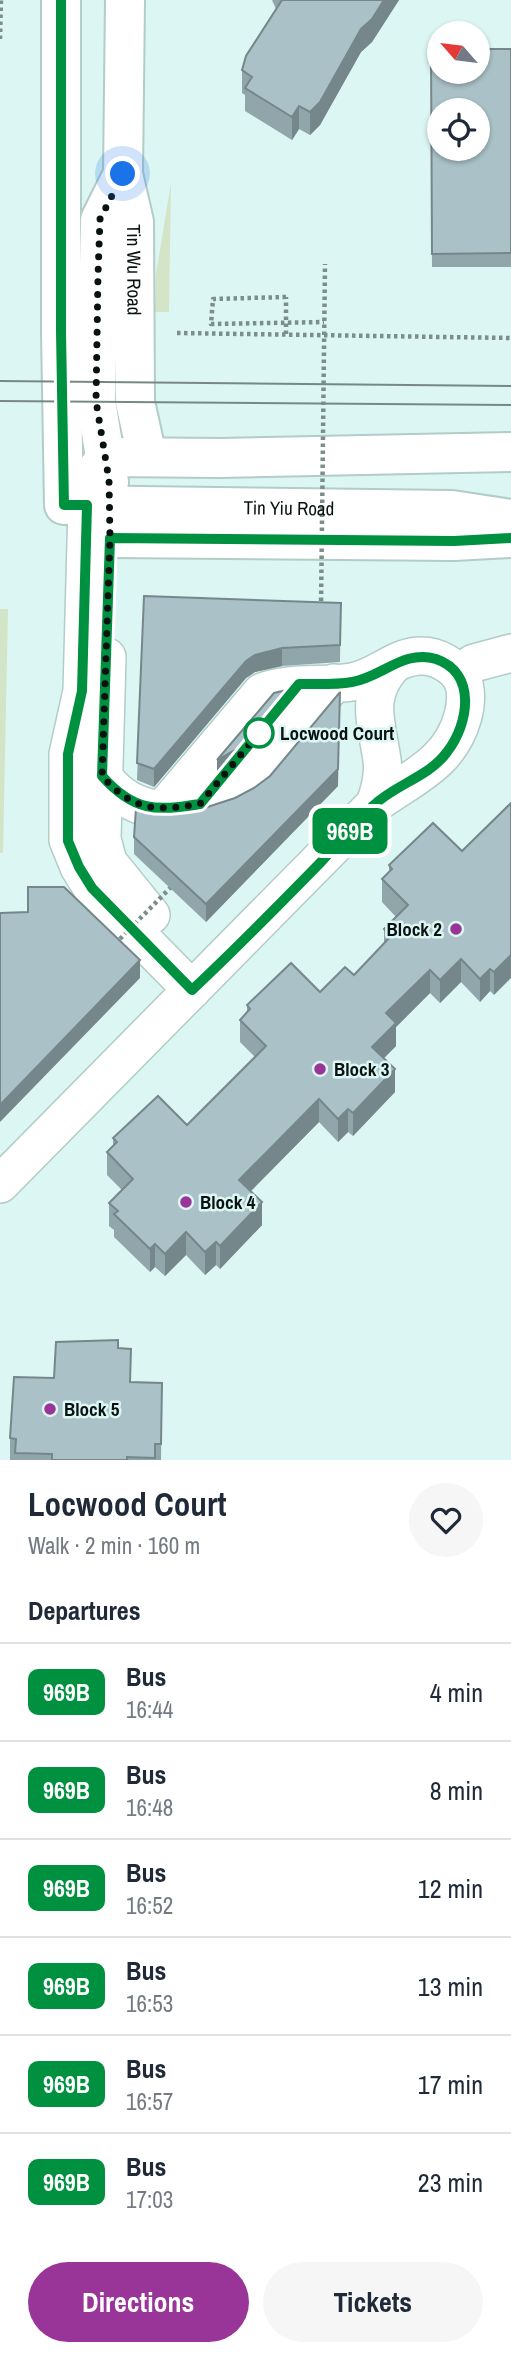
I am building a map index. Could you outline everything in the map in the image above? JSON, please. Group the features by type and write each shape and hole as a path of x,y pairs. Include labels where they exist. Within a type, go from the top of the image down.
{"main road":[{"path":"61,0 61,332 93,513"},
{"name":"Tin Wu Road","path":"125,0 123,174 134,222 135,402 147,456"},
{"path":"93,513 91,478 106,457 98,415 96,381 100,219 123,174"},
{"path":"106,457 220,458 511,452"},
{"name":"Tin Yiu Road","path":"93,513 452,510 511,519"},
{"path":"93,513 454,541 511,538"}],"lane":[{"path":"93,513 82,691 68,754 68,841 92,888 200,982"},
{"path":"93,513 102,839 108,862 200,982"},
{"path":"459,674 474,663 511,653"},
{"path":"0,1184 375,804 433,767 447,752 459,730 466,707 465,685 459,674 449,665 423,656 407,658 353,682 281,685 262,692 163,809"},
{"path":"375,804 382,785 382,762 372,706 382,676 392,666"},
{"path":"102,776 116,792 131,802 163,809 221,801 254,780 316,684"}],"path":[{"path":"0,39 1,0"},
{"path":"321,617 325,264"},
{"path":"286,334 286,297 213,299 211,324 324,321"},
{"path":"177,333 511,338"},
{"path":"107,952 174,884"}],"green space":[{"path":"171,183 169,312 155,312 156,274"},
{"path":"0,609 8,609 3,853 0,853"}],"building":[{"path":"282,0 384,0 372,19 361,29 320,102 310,112 299,106 292,117 245,88 252,77 242,70 246,56"},
{"path":"490,49 511,49 511,253 432,254 432,161 490,161 490,98 431,98 431,84 490,84"},
{"path":"144,596 341,603 340,645 282,648 255,655 246,661 154,769 137,763"},
{"path":"287,690 240,747 217,760 274,693"},
{"path":"340,692 338,769 206,904 134,837 136,808 161,813 198,810 235,798 254,788 270,776"},
{"path":"511,803 511,955 494,972 490,969 480,979 461,959 440,980 430,970 386,1013 396,1023 372,1047 395,1069 353,1113 348,1109 338,1119 319,1099 239,1180 262,1202 220,1246 216,1242 205,1252 186,1232 165,1254 155,1244 150,1249 114,1214 118,1211 109,1203 133,1179 107,1152 117,1142 113,1138 158,1096 187,1125 266,1046 240,1020 250,1009 247,1005 291,963 320,992 345,967 354,975 391,936 384,929 408,905 382,879 392,869 389,865 433,823 462,851"},
{"path":"28,887 64,887 140,960 0,1105 0,913 28,912"},
{"name":"Block 5","path":"118,1340 118,1348 131,1349 130,1382 162,1383 161,1444 155,1444 155,1458 52,1460 52,1454 15,1453 16,1439 10,1438 14,1377 54,1378 56,1342"}],"tram line":[{"path":"0,381 511,386"},
{"path":"0,401 511,405"}],"bus line":[{"name":"969B","path":"61,0 64,505 87,505 82,691 68,754 68,841 92,888 192,990 320,863 375,804 433,767 447,752 459,730 466,707 465,685 459,674 449,665 423,656 407,658 353,682 299,684 200,804 163,809 131,802 116,792 102,776 110,538 454,541 511,538"}],"place":[{"name":"Locwood Court","path":"259,733"},
{"name":"Block 2","path":"456,929"},
{"name":"Block 3","path":"320,1069"},
{"name":"Block 4","path":"186,1202"},
{"name":"Block 5","path":"50,1409"}],"route":[{"path":"123,174 100,219 96,332 96,401 109,480 110,538 102,776 116,792 145,807 163,809 200,804 267,723 259,733"}]}
